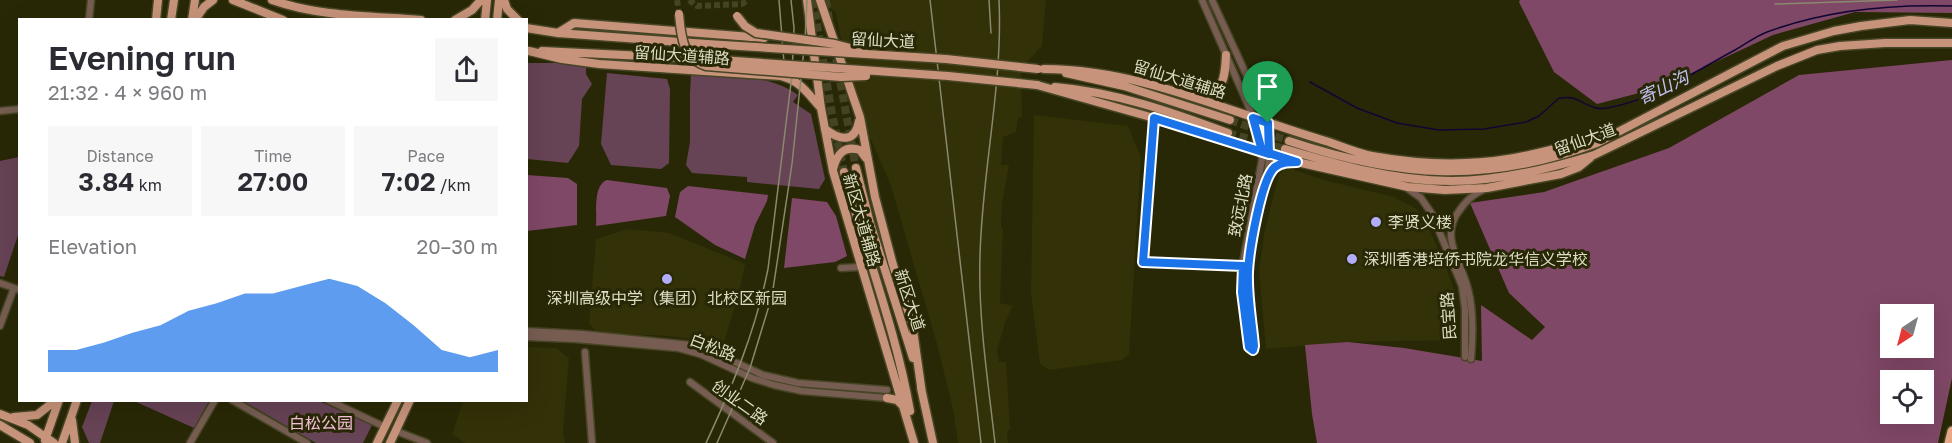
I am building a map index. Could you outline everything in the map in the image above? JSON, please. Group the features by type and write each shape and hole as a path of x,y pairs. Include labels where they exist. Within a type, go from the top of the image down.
{"highway":[{"path":"1949,443 1952,431"}],"main road":[{"path":"156,18 158,0"},
{"path":"171,18 174,0"},
{"path":"193,18 195,0"},
{"path":"195,18 213,0"},
{"path":"233,0 243,2 279,18"},
{"path":"272,0 324,14 389,18"},
{"path":"458,18 472,10 481,0"},
{"path":"485,18 487,0"},
{"path":"497,18 499,0"},
{"path":"504,0 507,9 516,18"},
{"name":"新区大道辅路","path":"807,0 821,108 833,171 860,267 915,443"},
{"name":"新区大道辅路","path":"820,0 860,117 886,239 912,323 922,393"},
{"path":"679,14 681,34 686,50 692,59 705,66 841,77 899,74"},
{"path":"737,16 745,26 756,33 835,44 879,55"},
{"name":"留仙大道","path":"1952,23 1910,20 1861,26 1834,31 1783,46 1620,132 1579,150 1537,162 1497,169 1445,172 1402,170 1287,145 1343,166 1374,173 1429,180 1472,180 1531,171 1594,155 1778,66 1817,50 1886,43 1952,43"},
{"name":"留仙大道辅路","path":"558,33 574,23 796,40 805,37 810,24"},
{"name":"留仙大道","path":"529,27 558,33 970,61 1041,69 1124,86 1230,120"},
{"name":"留仙大道辅路","path":"528,51 587,63 781,76 800,84 821,108"},
{"name":"留仙大道","path":"528,51 570,51 706,59 948,76 1068,88 1116,97 1181,116 1228,133"},
{"path":"1190,96 1205,95 1215,91 1221,85 1225,76 1226,55"},
{"name":"留仙大道辅路","path":"1041,69 1069,69 1109,74 1190,96 1370,155 1402,160 1442,163 1506,160 1620,132"},
{"path":"1037,85 1297,162 1400,186 1445,190 1487,188 1561,174 1579,166 1594,155"},
{"path":"825,129 837,138 845,138 856,132 860,117"},
{"path":"833,171 838,155 848,148 860,150 869,164"},
{"path":"1265,180 1277,166 1297,162"},
{"name":"新区大道","path":"856,168 870,223 910,349 933,443"},
{"name":"新区大道","path":"844,172 892,337 906,392 915,443"},
{"path":"896,381 895,387 887,394 903,406"},
{"path":"4,415 37,415 54,402"},
{"path":"45,440 56,402"},
{"path":"62,443 76,402"},
{"path":"377,443 397,402"},
{"path":"390,443 409,402"},
{"path":"72,413 75,443"},
{"path":"4,415 28,425 45,440 54,443"},
{"path":"1,426 18,443"},
{"path":"1,426 30,443"}],"street":[{"path":"90,18 91,0"},
{"path":"1202,0 1253,118 1265,152"},
{"path":"1212,0 1268,123 1265,152"},
{"path":"0,111 18,109"},
{"path":"1154,118 1143,262 1246,266"},
{"name":"致远北路","path":"1265,152 1246,266 1244,307 1249,347 1253,350 1246,266 1265,180 1265,152"},
{"name":"民宝路","path":"1400,186 1414,192 1432,214 1458,275 1465,309 1468,358 1472,337 1470,301 1468,288 1453,249 1451,231 1456,214 1468,200 1487,188"},
{"path":"841,268 860,267"},
{"path":"0,282 17,289 0,326"},
{"name":"白松路","path":"528,331 691,345 711,351 763,375 798,384 887,394"},
{"name":"白松路","path":"528,336 678,348 700,354 752,378 774,385 802,391 887,394"},
{"path":"585,352 592,443"},
{"name":"创业二路","path":"690,382 773,443"},
{"path":"190,443 214,402"},
{"path":"235,402 307,443"},
{"path":"332,402 385,427"},
{"path":"396,432 427,443"}],"shaded area":[{"path":"821,0 1046,0 1042,46 1021,68 1022,117 1018,118 1016,132 1003,137 1001,165 1009,165 1002,204 1000,303 1013,306 997,350 999,362 1006,362 1010,430 1007,431 1008,443 958,443 953,409 937,344 891,186 871,139 869,139 843,49 836,12"},
{"path":"1520,0 1952,0 1952,13 1855,12 1773,35 1662,87 1597,104 1554,72"},
{"path":"1952,60 1952,378 1938,443 1317,443 1305,345 1348,342 1404,348 1482,361 1481,305 1532,340 1545,327 1509,293 1470,203 1544,192 1669,148 1799,75"},
{"path":"1034,115 1128,126 1141,157 1129,354 1122,360 1049,370 1040,364 1031,294"},
{"name":"深圳香港培侨书院龙华信义学校","path":"1291,169 1324,180 1394,197 1417,209 1444,261 1454,290 1456,323 1454,340 1348,342 1266,349 1259,271 1265,229 1279,175 1284,170"},
{"path":"528,175 568,178 577,184 577,225 528,231"},
{"path":"607,180 667,188 670,196 666,216 596,226 598,193"},
{"path":"688,186 768,195 755,225 745,259 715,245 675,217 680,192"},
{"path":"792,198 827,202 836,216 847,256 835,262 784,268"},
{"name":"深圳高级中学（集团）北校区新园","path":"628,229 670,233 745,264 739,294 724,341 713,347 689,339 670,336 597,333 589,323 596,239"},
{"path":"528,347 556,348 569,358 563,431 565,443 465,443 452,434 463,402 528,402"}],"green space":[{"path":"528,63 571,63 586,66 586,74 592,84 582,99 579,146 568,163 528,159"},
{"path":"607,73 667,79 670,89 669,163 661,169 611,165 601,144"},
{"path":"691,74 761,79 787,88 798,95 793,102 811,114 825,179 819,189 747,182 747,177 692,173 686,165 690,142"},
{"path":"18,157 18,235 4,277 0,276 0,161"},
{"path":"92,402 114,402 100,443 89,443 82,427"},
{"path":"136,402 208,402 194,428"},
{"name":"白松公园","path":"245,402 321,402 372,425 363,443 316,443"}],"waterway":[{"name":"寄山沟","path":"1310,82 1357,108 1397,123 1439,130 1484,129 1526,122 1539,116 1559,98 1573,98 1602,109 1641,99 1673,84 1763,34 1789,24 1858,10 1905,6 1952,6"}],"tunnel":[{"path":"677,0 679,14"},
{"path":"689,0 697,6 742,4 748,0"},
{"path":"813,0 844,172"},
{"path":"826,0 829,20"},
{"path":"834,47 856,168"},
{"path":"1230,120 1289,141"},
{"path":"1228,133 1285,149"}],"railway":[{"path":"779,0 785,75"},
{"path":"706,443 742,358 757,315 768,269 792,75 794,28 791,0"},
{"path":"717,443 750,368 772,296 792,164 807,0"},
{"path":"930,0 981,443"},
{"path":"989,0 991,33"},
{"path":"995,443 984,350 980,256 984,192 998,64 999,0"},
{"path":"1775,4 1897,0"}],"place":[{"name":"李贤义楼","path":"1376,222"},
{"name":"深圳香港培侨书院龙华信义学校","path":"1352,259"},
{"name":"深圳高级中学（集团）北校区新园","path":"667,279"}],"route":[{"path":"1268,123 1253,118 1262,151 1269,154 1297,162 1277,166 1265,180 1248,272 1253,350 1249,347 1244,307 1243,266 1143,262 1154,118 1269,154 1268,123"}]}
